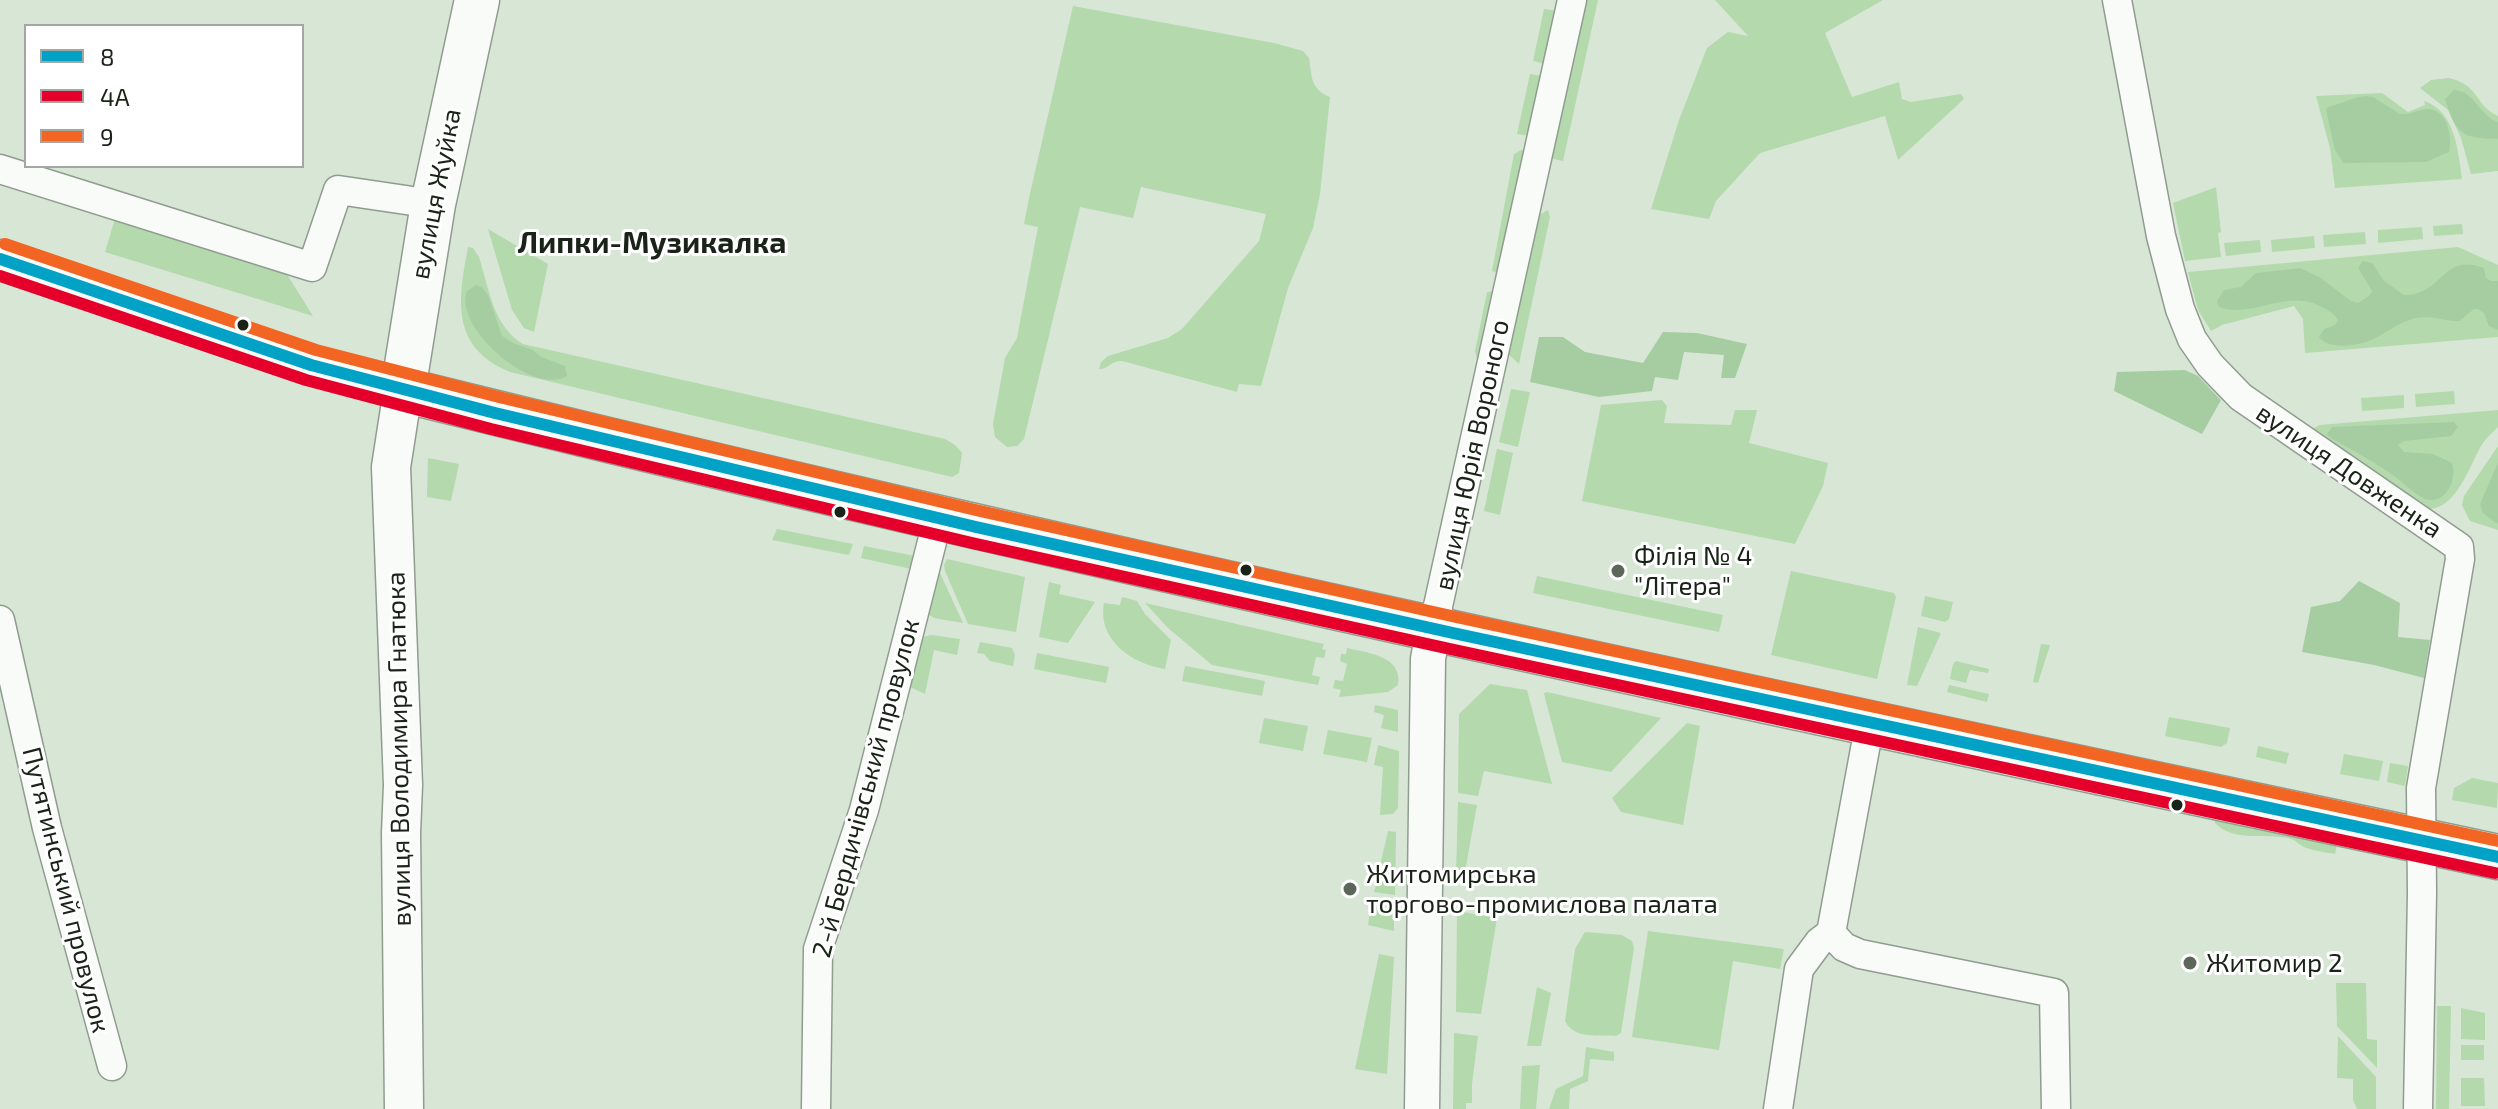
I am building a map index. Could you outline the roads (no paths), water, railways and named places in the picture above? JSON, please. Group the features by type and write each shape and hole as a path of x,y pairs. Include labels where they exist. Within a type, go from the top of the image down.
{"highway":[{"name":"вулиця Жуйка","path":"404,381 433,204 477,0"},
{"path":"404,381 1870,722 2421,834 2498,843"},
{"path":"404,381 938,518 2421,834 2498,857"}],"main road":[{"path":"0,244 404,381"},
{"path":"0,259 311,365 404,381"},
{"name":"вулиця Володимира Гнатюка","path":"404,381 391,467 403,785 404,1109"}],"street":[{"name":"вулиця Юрія Вороного","path":"1422,1109 1428,659 1572,0"},
{"name":"вулиця Довженка","path":"2117,0 2161,236 2180,309 2192,339 2210,365 2241,397 2459,547 2460,559 2421,788 2418,1109"},
{"path":"0,169 312,267 338,190 433,204"},
{"name":"2-й Бердичівський провулок","path":"816,1109 818,949 864,810 938,518"},
{"name":"Путятинський провулок","path":"0,620 47,828 112,1066"},
{"path":"1778,1109 1799,969 1819,942 1831,933 1870,722"},
{"path":"1831,933 1844,947 1860,954 2054,993 2056,1109"}],"place":[{"name":"Філія № 4 \"Літера\"","path":"1618,571"},
{"name":"Житомирська торгово-промислова палата","path":"1350,889"},
{"name":"Житомир 2","path":"2190,963"}],"district":[{"name":"Липки-Музикалка","path":"652,243"}]}
